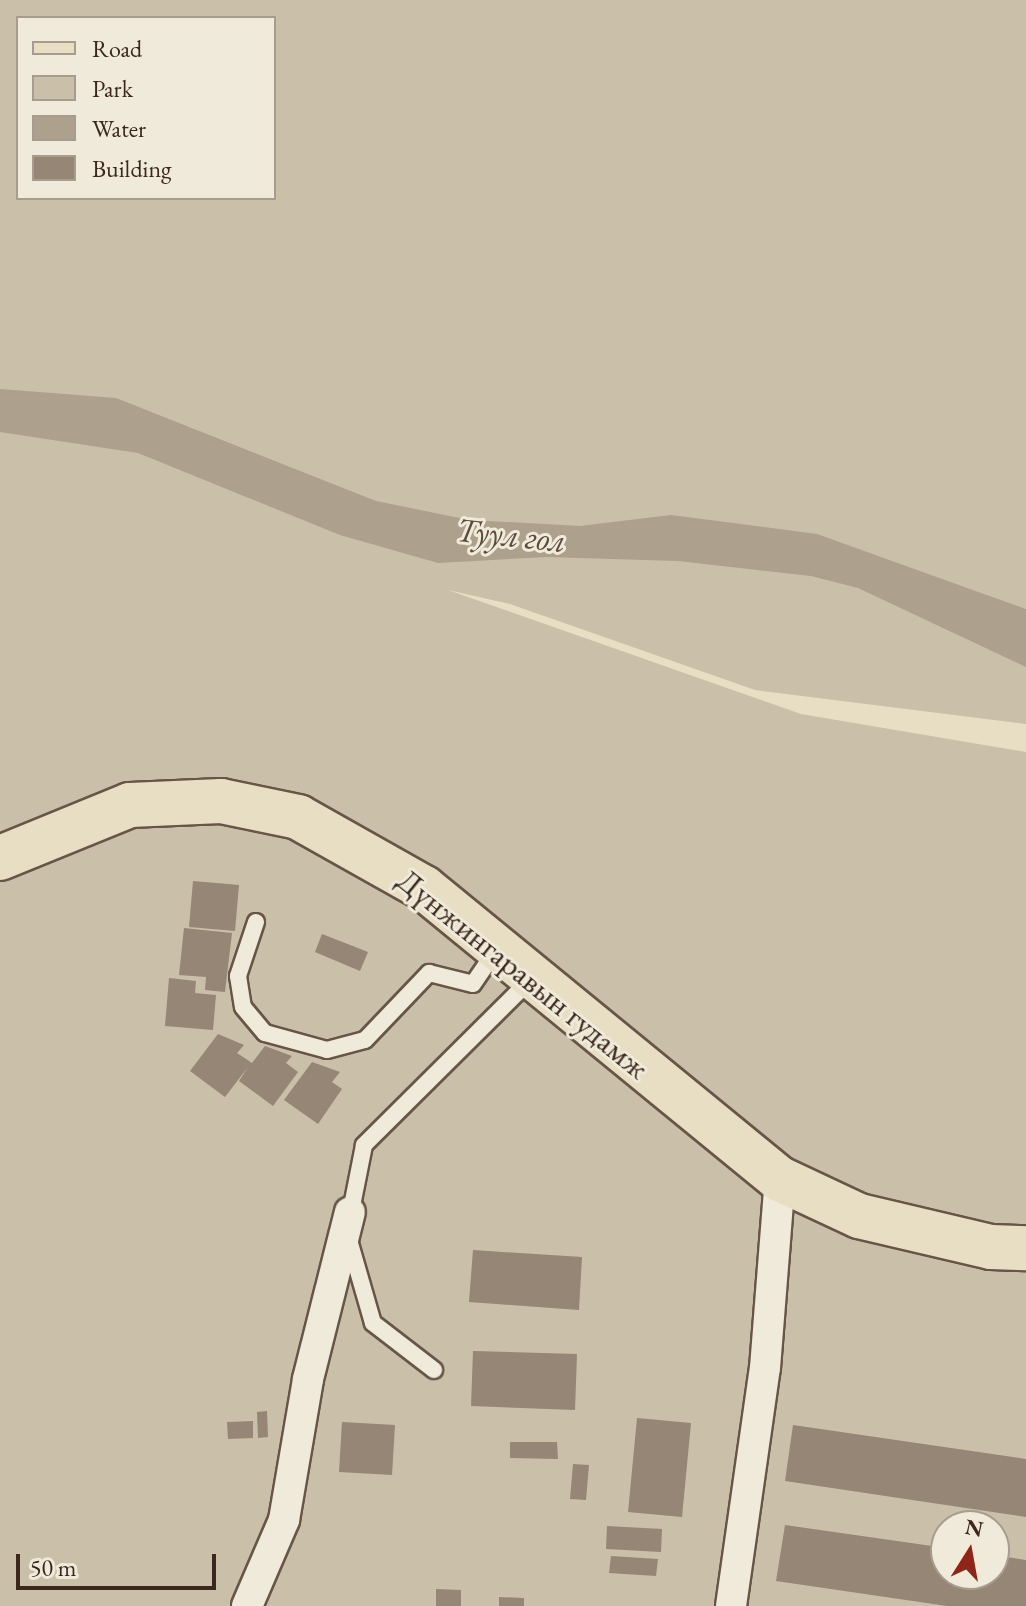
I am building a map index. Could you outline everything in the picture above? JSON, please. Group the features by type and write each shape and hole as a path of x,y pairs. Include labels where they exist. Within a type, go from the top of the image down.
{"main road":[{"name":"Дүнжингаравын гудамж","path":"0,858 130,805 182,798 258,807 343,838 424,888 499,946 532,978 780,1179 859,1216 991,1247 1026,1248"}],"street":[{"path":"731,1606 765,1368 780,1179"},
{"path":"247,1606 284,1520 308,1379 350,1212"}],"lane":[{"path":"256,922 238,976 243,1007 265,1033 327,1050 365,1040 432,972 473,984 499,946"},
{"path":"434,1370 373,1323 349,1243 350,1212 364,1145 532,978"}],"green space":[{"path":"0,0 1026,0 1026,724 755,690 510,604 448,590 801,714 1026,752 1026,1606 0,1606"}],"water":[{"name":"Туул гол","path":"0,389 116,398 376,501 469,520 580,526 671,515 817,534 1026,609 1026,667 858,588 811,576 678,561 546,557 438,563 340,535 138,453 0,432"}],"building":[{"path":"193,881 239,885 235,931 189,927"},
{"path":"184,928 232,933 225,992 205,990 206,977 179,975"},
{"path":"322,934 368,952 360,971 315,952"},
{"path":"169,978 196,981 195,993 216,995 213,1030 165,1026"},
{"path":"218,1034 244,1045 237,1053 252,1063 265,1046 292,1056 286,1063 298,1072 273,1106 239,1081 248,1067 225,1097 190,1071"},
{"path":"312,1062 340,1072 332,1082 342,1089 318,1124 284,1100"},
{"path":"473,1250 582,1257 579,1310 469,1302"},
{"path":"473,1351 577,1354 575,1410 471,1406"},
{"path":"267,1411 268,1437 258,1438 257,1412"},
{"path":"637,1418 691,1423 682,1517 628,1512"},
{"path":"253,1421 253,1438 228,1439 227,1422"},
{"path":"342,1422 395,1425 392,1475 339,1472"},
{"path":"793,1425 1026,1459 1026,1517 1010,1515 1010,1510 979,1510 785,1481"},
{"path":"510,1442 557,1442 558,1459 510,1458"},
{"path":"573,1464 589,1465 586,1500 570,1499"},
{"path":"785,1525 930,1546 930,1590 1010,1590 1010,1558 1026,1560 1026,1606 947,1606 776,1581"},
{"path":"607,1526 662,1529 661,1552 606,1549"},
{"path":"611,1556 658,1559 656,1576 609,1573"},
{"path":"436,1589 461,1590 461,1606 436,1606"},
{"path":"499,1597 524,1598 524,1606 499,1606"}]}
